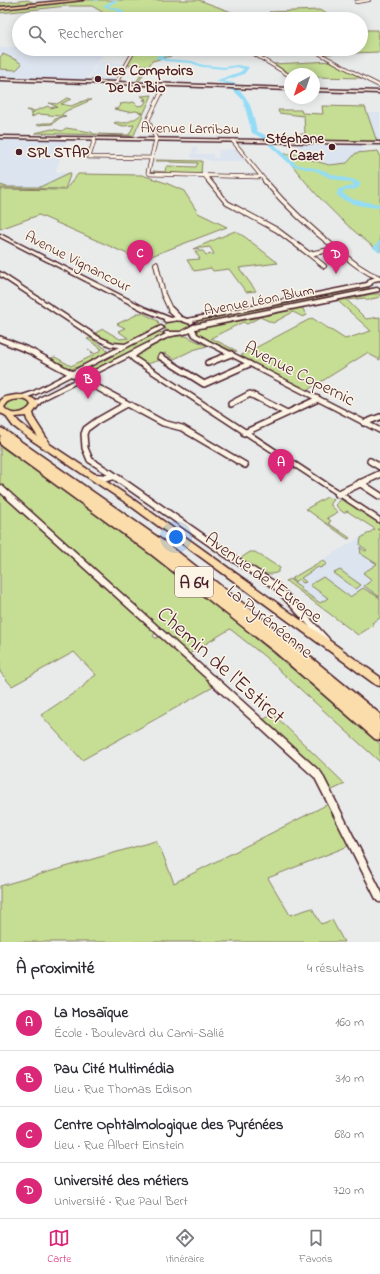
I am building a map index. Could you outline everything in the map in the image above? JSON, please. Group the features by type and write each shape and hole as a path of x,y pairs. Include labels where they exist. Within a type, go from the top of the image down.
{"highway":[{"name":"La Pyrénéenne","path":"0,430 164,548 288,645 380,722"},
{"name":"La Pyrénéenne","path":"0,439 162,557 279,649 380,735"}],"main road":[{"path":"0,8 81,0"},
{"path":"0,396 31,399 34,405 29,412 19,415 8,414"},
{"path":"1,404 12,397"},
{"name":"Avenue de l'Europe","path":"1,404 2,411 8,414 16,424 94,477 380,682"},
{"name":"Avenue de l'Europe","path":"29,412 34,426 48,446"}],"street":[{"path":"356,2 369,0"},
{"path":"116,83 131,56"},
{"path":"257,56 284,72"},
{"path":"324,56 380,86"},
{"path":"0,79 284,89"},
{"path":"165,85 148,120 156,140 148,172 150,174 259,177"},
{"path":"320,90 380,92"},
{"name":"Avenue Larribau","path":"0,137 380,143"},
{"path":"95,138 89,157 151,158"},
{"path":"233,141 259,177 301,220 335,249 369,274 380,278"},
{"path":"205,176 231,206 277,230 324,266"},
{"name":"Avenue Vignancour","path":"0,235 144,309 171,317"},
{"path":"309,254 335,249"},
{"path":"156,264 161,289 171,317"},
{"path":"0,274 97,338 112,345 129,345"},
{"path":"369,274 371,287 378,291"},
{"name":"Avenue Léon Blum","path":"188,320 370,282 380,278"},
{"name":"Avenue Léon Blum","path":"182,334 192,328 378,291"},
{"name":"Avenue Vignancour","path":"144,309 171,334"},
{"path":"22,397 129,345 161,326 171,317 188,320"},
{"name":"Avenue Copernic","path":"188,320 193,325 192,328 195,335 207,342 380,431"},
{"path":"34,405 43,398 171,334 182,334"},
{"name":"Avenue Copernic","path":"182,334 207,342"},
{"path":"97,338 108,347 110,351 103,358"},
{"path":"0,339 30,351 163,423 182,428 245,465"},
{"path":"139,350 132,356 150,371 380,521"},
{"path":"208,363 231,354"},
{"path":"160,357 204,384 249,364"},
{"path":"112,363 123,361 131,363 138,368 150,371"},
{"path":"231,404 250,394 287,413"},
{"path":"244,433 318,399"},
{"path":"128,404 91,425 84,434 87,456 96,465 162,508 225,554 276,586 314,626 331,647"},
{"path":"364,423 380,417"},
{"path":"370,461 380,467"},
{"path":"338,494 380,474"},
{"path":"94,477 107,478 114,476"},
{"path":"360,483 380,496"},
{"name":"Chemin de l'Estiret","path":"0,488 318,775 380,898"}],"shaded area":[{"path":"0,47 12,47 12,56 102,56 85,82 0,79"},
{"path":"99,62 127,63 116,83 87,82"},
{"path":"367,113 380,113 380,143 376,143"},
{"path":"0,138 68,139 55,172 71,173 65,189 0,188"},
{"path":"296,142 362,143 364,152 356,153 347,163 329,165 297,154"},
{"path":"193,147 197,147 196,154 213,154 213,158 218,158 219,150 236,149 245,161 210,161 206,159 191,158"},
{"path":"376,528 380,530 380,620 358,635 286,581"}],"green space":[{"path":"28,0 36,4 75,0 199,0 231,12 102,12 92,6 67,6 0,13 0,3"},
{"path":"319,10 323,12 269,12"},
{"path":"368,30 378,30 380,52 368,52"},
{"path":"3,54 22,64 16,70 0,69 0,57"},
{"path":"131,56 171,56 152,61 137,84 135,84 147,65 126,65"},
{"path":"332,61 364,78 320,77 320,68 284,68 284,70 274,64"},
{"path":"152,95 134,135 131,136 35,133 52,129 62,131 66,128 91,132 94,134 129,135 134,125 123,126 114,123 129,122 137,118 142,113 114,109 118,109 121,105 120,104 134,102 138,106 144,105 146,101 143,100 146,99 141,96"},
{"path":"67,98 71,99 61,104 71,106 86,100 91,100 66,111 61,115 66,116 61,117 39,114 31,117 33,116 31,114 34,112 27,110 35,111 48,106 50,108 56,108 57,107 49,103 57,104"},
{"path":"322,106 365,107 377,142 279,140 279,135 305,134 304,116 279,113 278,110 301,110 302,113 323,114"},
{"path":"61,117 52,124 37,125 52,123 55,119"},
{"path":"378,151 380,155 380,252 340,219 328,207 305,182 284,154 297,154 329,165 347,163 356,153"},
{"path":"155,161 202,161 201,174 156,173 153,171 165,172 166,167 168,166 196,167 198,163"},
{"path":"71,173 65,189 0,188 0,185 7,187 40,187"},
{"path":"78,174 142,175 166,183 184,191 198,213 227,227 141,260 39,215 0,229 0,189 65,190"},
{"path":"235,231 278,263 239,268 256,291 246,292 229,269 213,271 211,268 194,271 187,260 200,259 195,251 203,251 206,255 214,254 210,247 193,249"},
{"path":"366,286 371,289 272,310 269,305"},
{"path":"372,294 380,294 380,297 367,300 365,298 347,300 366,319 380,317 380,360 367,353 306,391 240,356 312,318 345,339 371,331 338,301"},
{"path":"267,306 270,310 199,324 194,322 194,321"},
{"path":"302,307 307,315 303,317 293,312 273,323 260,317 247,324 243,322 211,338 237,351 235,352 198,335 196,329 199,327"},
{"path":"138,313 143,313 158,321 159,324 157,329 127,344 113,344 95,333 103,329 120,339 128,338 118,331 125,328 117,324"},
{"path":"177,320 188,322 190,326 182,332 171,332 165,329 164,327 166,322"},
{"path":"159,332 166,334 89,373 82,371"},
{"path":"172,336 186,336 207,346 193,350 174,359 165,353 156,357 161,360 143,365 137,359 137,355"},
{"path":"90,338 105,348 107,351 105,354 71,369 51,358 55,357 71,366 94,355 88,349 95,354 102,349 87,339"},
{"path":"22,398 30,401 31,405 24,412 10,413 4,408 4,404 8,401"},
{"path":"0,446 72,496 173,571 263,644 380,744 380,762 264,656 230,629 189,654 148,617 144,620 156,632 153,636 155,638 163,637 217,685 82,760 41,715 83,687 87,681 96,675 74,652 12,686 0,672"},
{"path":"327,497 334,500 331,503 331,506 338,512 327,518 331,521 328,523 350,538 348,539 306,509"},
{"path":"341,499 380,523 380,530 377,529 380,531 380,597 364,586 372,580 363,573 377,564 361,554 360,547 365,551 367,550 360,545 361,538 375,529 347,511 344,513 338,508 336,505"},
{"path":"250,552 255,552 280,568 278,572 266,574 254,570 231,555 234,554 241,558"},
{"path":"323,560 327,564 320,568 318,567 301,578 306,582 303,583 298,579 295,582 291,579"},
{"path":"340,570 361,585 356,589 334,573"},
{"path":"323,577 350,597 363,588 380,598 380,618 372,623 374,625 358,635 286,581 289,579 320,603 328,598 310,585"},
{"path":"273,714 345,784 330,791 261,721"},
{"path":"330,803 351,845 268,878 290,915 312,908 321,924 332,920 344,942 0,942 0,886 155,841 161,850 174,883"}],"waterway":[{"path":"117,0 105,6 120,10 121,12"},
{"path":"162,56 158,57 165,60 192,62 202,66 225,68 237,66 247,68 242,73 217,81 235,84 234,86"},
{"path":"231,88 242,95 245,100 250,113 254,132 271,140 271,144 294,165 318,170 332,177 353,181 358,184 355,188 340,190 340,195 348,200 380,206"},
{"path":"380,243 377,248 380,251"}],"place":[{"name":"Les Comptoirs De La Bio","path":"98,79"},
{"name":"Stéphane Cazet","path":"332,147"},
{"name":"SPL STAP","path":"19,152"},
{"name":"Centre Ophtalmologique des Pyrénées","path":"140,273"},
{"name":"Université des métiers","path":"336,274"},
{"name":"Pau Cité Multimédia","path":"88,399"},
{"name":"La Mosaïque","path":"281,482"}]}
